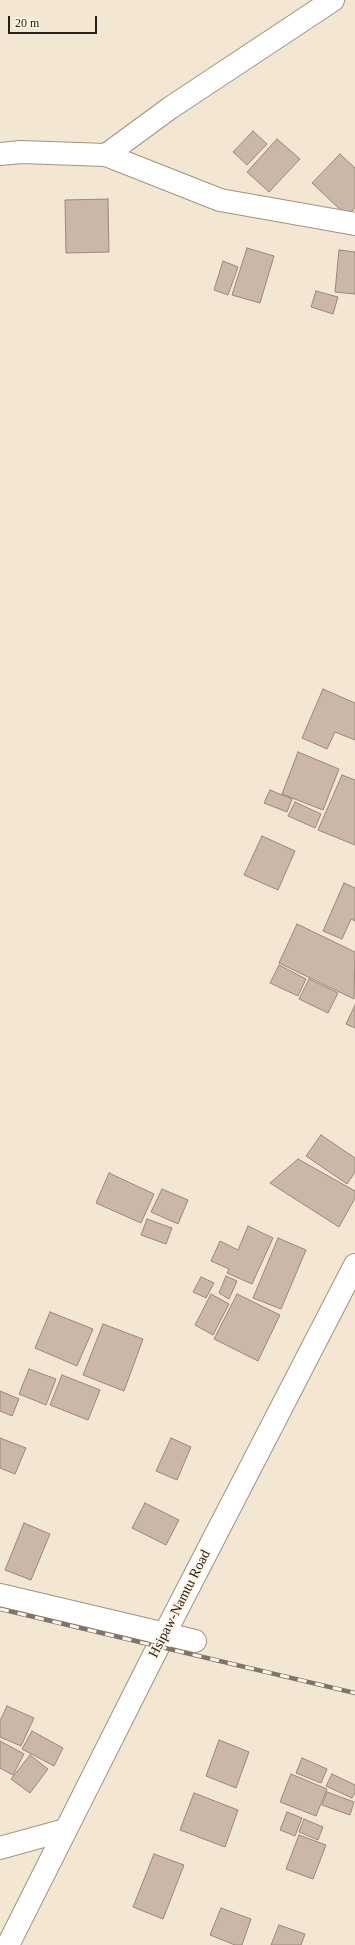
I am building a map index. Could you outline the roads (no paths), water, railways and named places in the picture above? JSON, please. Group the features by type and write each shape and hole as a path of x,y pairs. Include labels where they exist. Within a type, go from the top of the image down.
{"street":[{"path":"106,155 170,108 333,0"},
{"path":"0,154 21,152 106,155 220,200 355,224"},
{"name":"Hsipaw-Namtu Road","path":"8,1945 165,1633 355,1265"},
{"path":"0,1595 195,1641"},
{"path":"0,1848 65,1830"}],"railway":[{"path":"0,1609 355,1693"}]}
